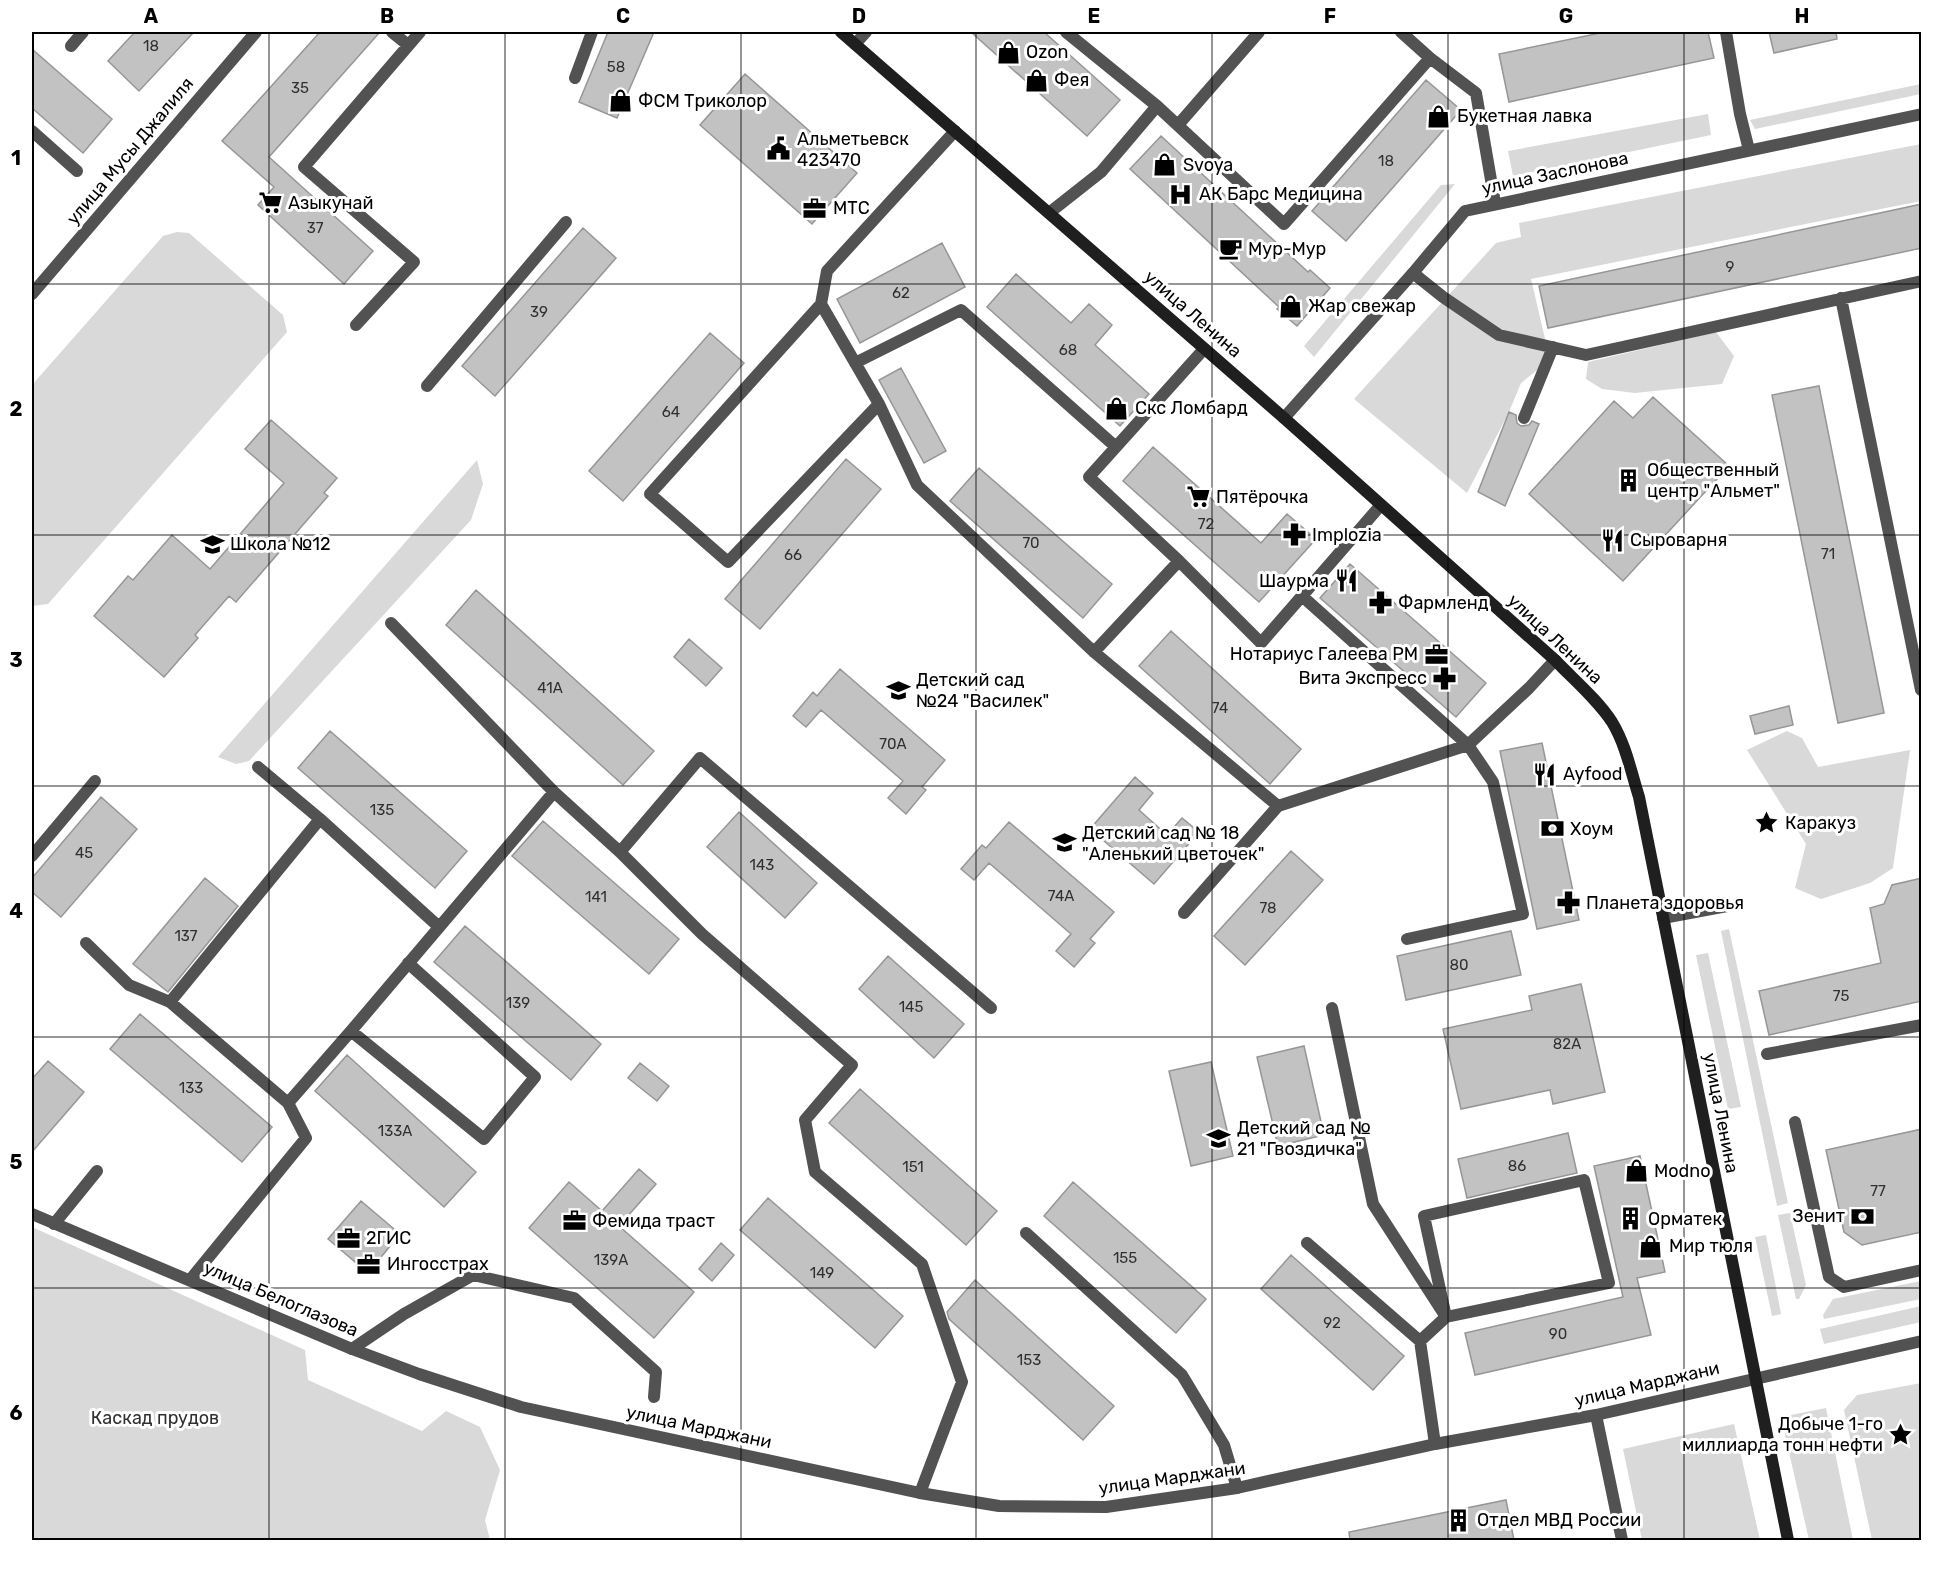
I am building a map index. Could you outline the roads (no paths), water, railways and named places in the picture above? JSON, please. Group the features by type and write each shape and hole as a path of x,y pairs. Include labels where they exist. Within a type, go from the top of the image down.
{"main road":[{"name":"улица Ленина","path":"841,32 1284,418 1554,660 1593,698 1612,722 1625,749 1639,798 1788,1540"}],"street":[{"path":"71,46 83,32"},
{"name":"улица Мусы Джалиля","path":"32,294 256,32"},
{"path":"392,32 408,45"},
{"path":"356,325 414,261 304,167 420,32"},
{"path":"575,78 592,32"},
{"path":"855,44 866,32"},
{"path":"1066,32 1158,106 1284,224 1430,58"},
{"path":"1178,125 1259,32"},
{"path":"1401,32 1430,58 1476,93 1495,203"},
{"path":"1726,32 1740,114 1749,150"},
{"path":"1048,213 1101,172 1158,106"},
{"name":"улица Заслонова","path":"1284,418 1465,211 1922,114"},
{"path":"879,404 728,562 650,494 821,304 827,271 955,130"},
{"path":"32,131 77,171"},
{"path":"428,386 566,222"},
{"path":"1413,273 1443,297 1499,335 1586,355 1922,281"},
{"path":"1841,298 1922,690"},
{"path":"821,304 879,404 917,484 1094,652 1278,806"},
{"path":"855,363 961,310 1116,447"},
{"path":"1524,418 1553,347"},
{"path":"1204,349 1089,477 1179,561 1261,643 1380,506"},
{"path":"1094,652 1179,561"},
{"path":"1302,596 1468,745 1492,782 1523,914 1407,939"},
{"path":"391,623 554,792 620,852 702,934 852,1065 805,1120 815,1172 922,1264 962,1382 921,1494"},
{"path":"1184,914 1278,806 1468,745 1529,688 1554,660"},
{"path":"620,852 700,758 991,1008"},
{"path":"258,767 320,819 438,926"},
{"path":"32,856 95,781"},
{"path":"288,1103 554,792"},
{"path":"170,1002 320,819"},
{"path":"1664,918 1727,906"},
{"path":"86,943 129,985 170,1002 288,1103 306,1138 190,1280"},
{"path":"351,1031 484,1139 535,1077 408,963"},
{"path":"1332,1008 1373,1204 1446,1317"},
{"path":"1767,1054 1922,1024"},
{"path":"1794,1122 1828,1276 1844,1287 1922,1270"},
{"path":"54,1224 97,1171"},
{"path":"1420,1341 1446,1317 1609,1282 1584,1180 1424,1216 1446,1317"},
{"name":"улица Белоглазова","path":"32,1214 352,1349 419,1374 521,1407"},
{"path":"1026,1233 1182,1375 1224,1445 1238,1488"},
{"path":"1308,1243 1420,1341 1435,1444"},
{"path":"352,1349 404,1314 472,1275 574,1298 656,1372 654,1397"},
{"name":"улица Марджани","path":"521,1407 921,1494 999,1506 1106,1507 1238,1488 1435,1444 1596,1414 1922,1341"},
{"path":"1596,1414 1622,1540"}],"place":[{"name":"Ozon","path":"1008,52"},
{"name":"Фея","path":"1036,80"},
{"name":"ФСМ Триколор","path":"620,101"},
{"name":"Букетная лавка","path":"1439,116"},
{"name":"Альметьевск 423470","path":"779,149"},
{"name":"Svoya","path":"1165,165"},
{"name":"АК Барс Медицина","path":"1181,194"},
{"name":"Азыкунай","path":"270,203"},
{"name":"МТС","path":"815,208"},
{"name":"Мур-Мур","path":"1230,249"},
{"name":"Жар свежар","path":"1290,306"},
{"name":"Скс Ломбард","path":"1117,408"},
{"name":"Общественный центр \"Альмет\"","path":"1629,480"},
{"name":"Пятёрочка","path":"1198,497"},
{"name":"Implozia","path":"1294,535"},
{"name":"Сыроварня","path":"1612,540"},
{"name":"Школа №12","path":"212,544"},
{"name":"Шаурма","path":"1347,581"},
{"name":"Фармленд","path":"1380,603"},
{"name":"Нотариус Галеева РМ","path":"1436,654"},
{"name":"Вита Экспресс","path":"1445,678"},
{"name":"Детский сад №24 \"Василек\"","path":"898,690"},
{"name":"Ayfood","path":"1545,774"},
{"name":"Каракуз","path":"1767,823"},
{"name":"Хоум","path":"1552,829"},
{"name":"Детский сад № 18 \"Аленький цветочек\"","path":"1064,843"},
{"name":"Планета здоровья","path":"1568,903"},
{"name":"Детский сад № 21 \"Гвоздичка\"","path":"1219,1138"},
{"name":"Modno","path":"1636,1171"},
{"name":"Зенит","path":"1863,1216"},
{"name":"Орматек","path":"1630,1219"},
{"name":"Фемида траст","path":"574,1221"},
{"name":"2ГИС","path":"348,1238"},
{"name":"Мир тюля","path":"1651,1246"},
{"name":"Ингосстрах","path":"369,1264"},
{"name":"Добыче 1-го миллиарда тонн нефти","path":"1901,1434"},
{"name":"Отдел МВД России","path":"1459,1520"}],"park label":[{"name":"Каскад прудов","path":"155,1418"}]}
